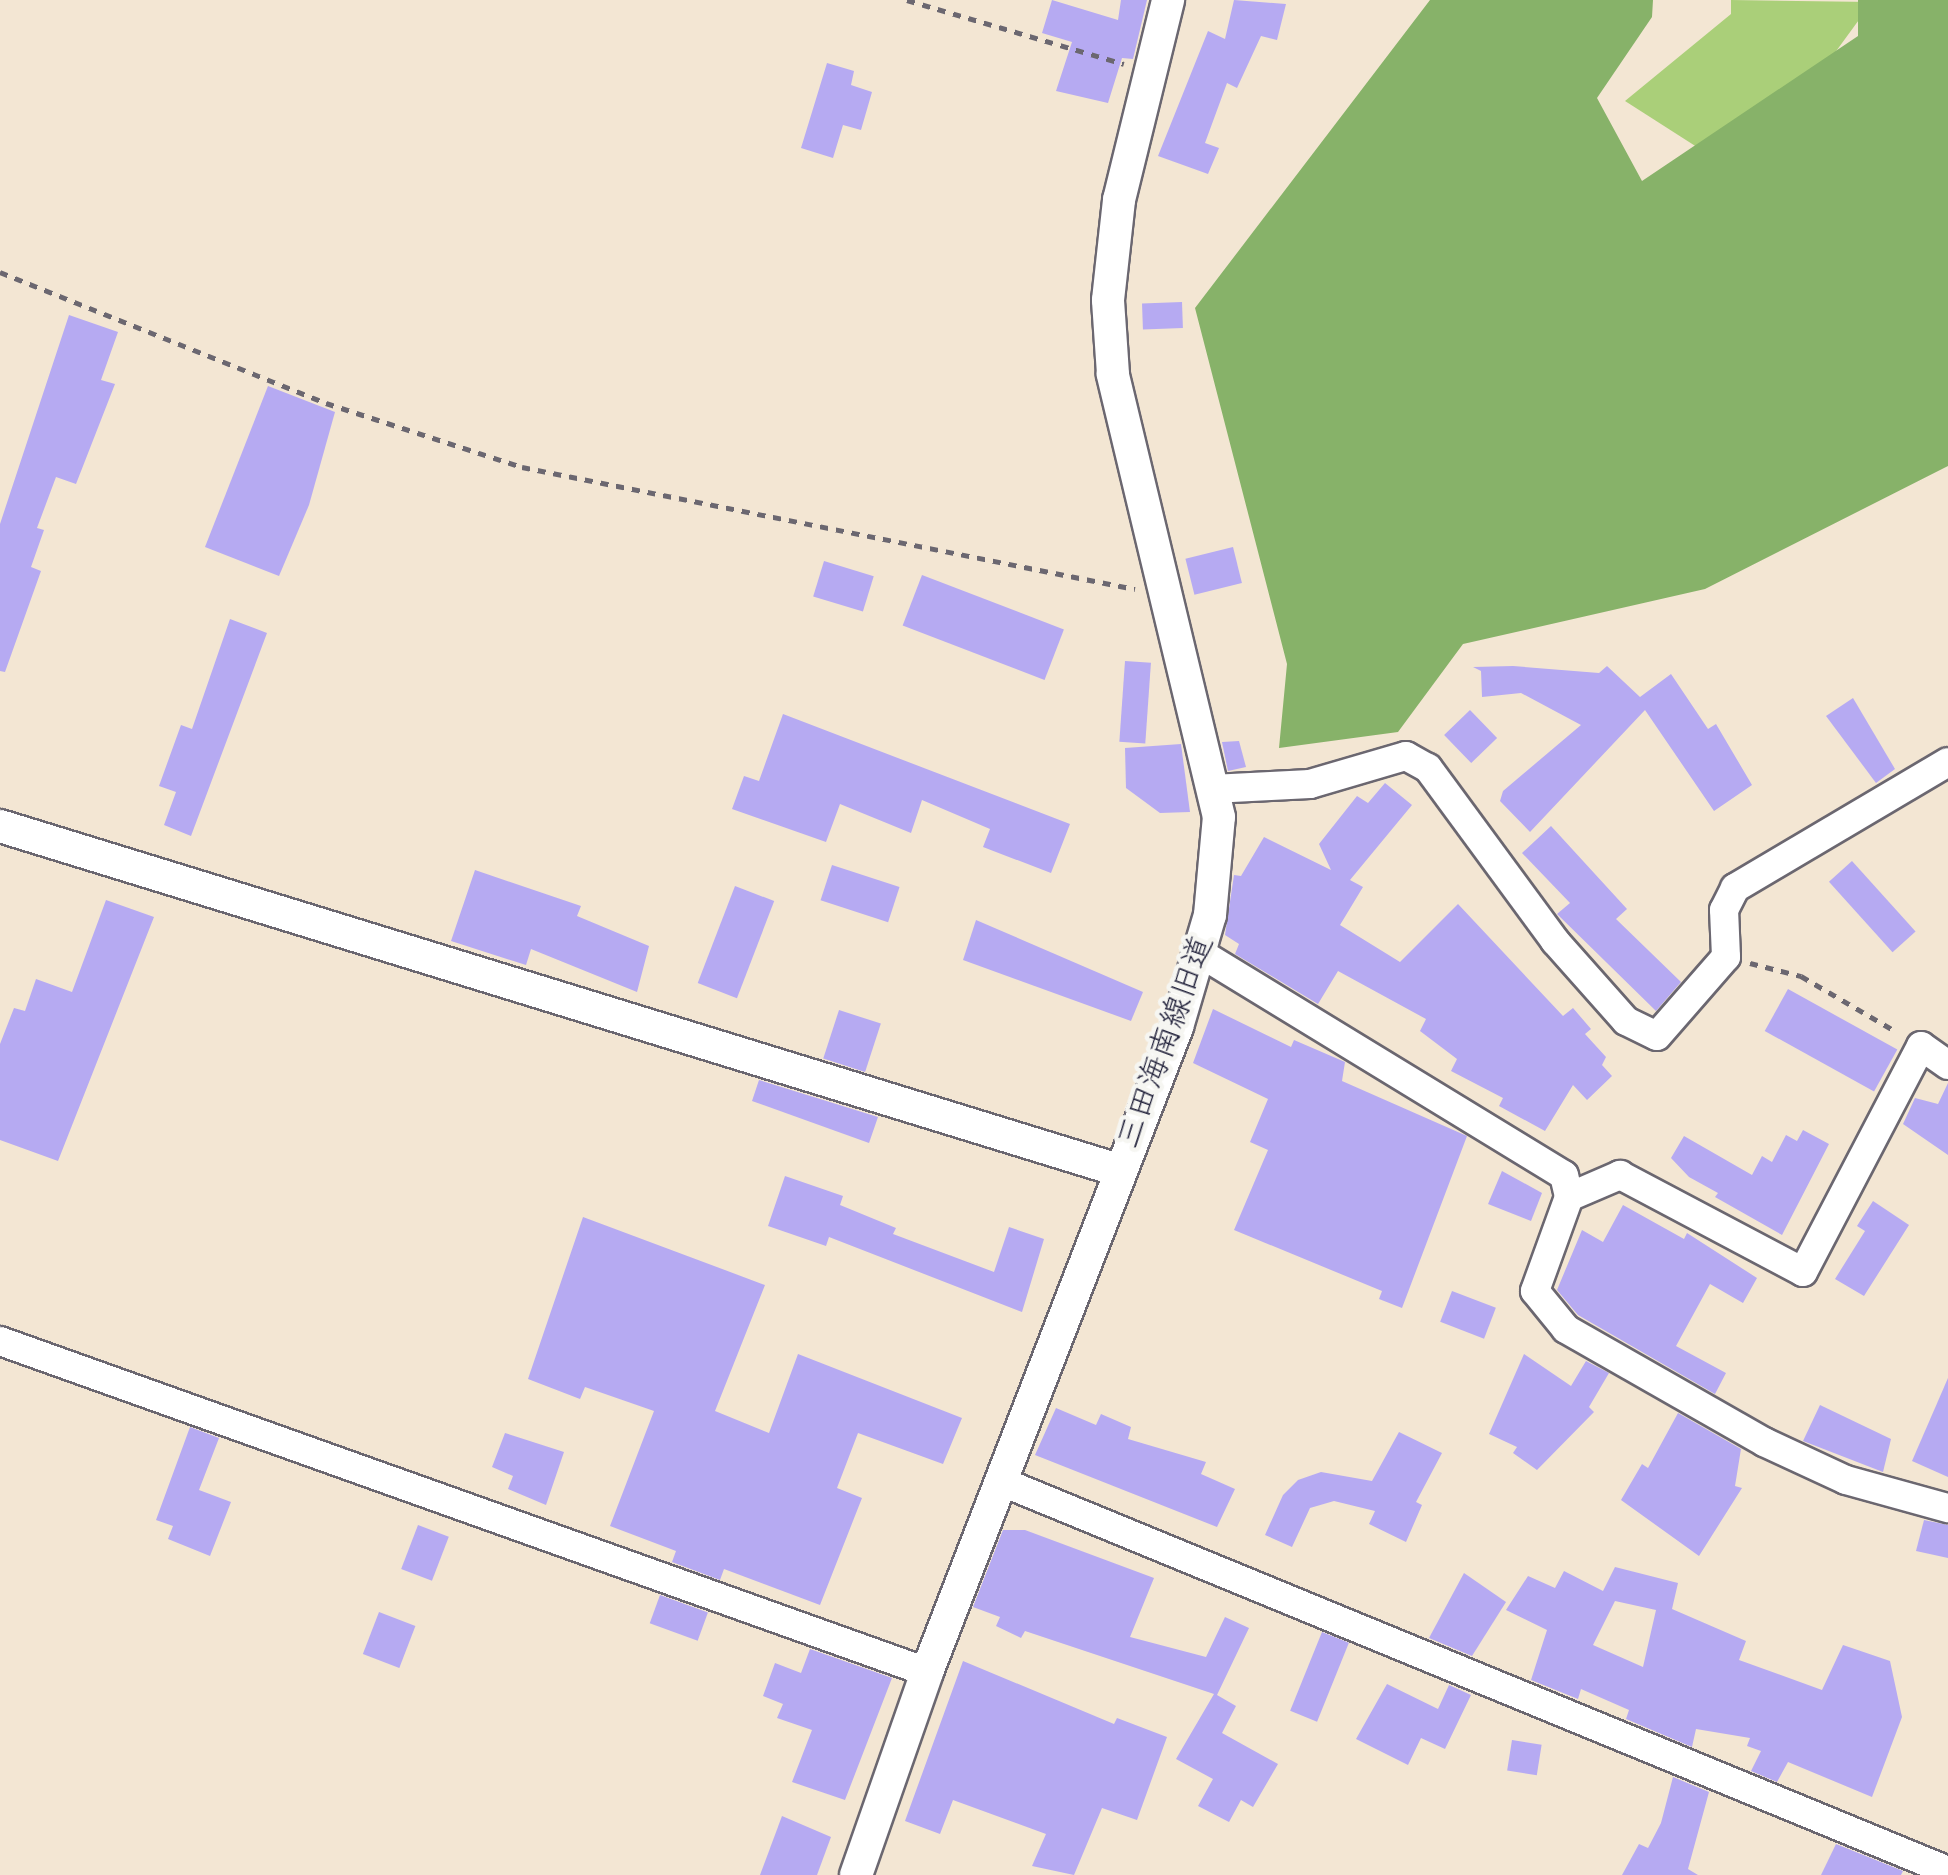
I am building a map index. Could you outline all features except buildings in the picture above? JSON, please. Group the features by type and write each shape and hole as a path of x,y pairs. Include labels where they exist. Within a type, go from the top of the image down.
{"street":[{"name":"三田海南線旧道","path":"856,1875 927,1672 1004,1483 1118,1170 1177,1027 1210,916 1219,817 1162,594 1113,374 1108,300 1119,200 1168,0"},
{"path":"1212,790 1310,784 1406,756 1428,768 1555,942 1626,1021 1656,1036 1726,957 1724,910 1735,888 1948,762"},
{"path":"0,826 1118,1170"},
{"path":"1200,953 1564,1175 1569,1196 1535,1291 1566,1329 1764,1442 1846,1480 1948,1508"},
{"path":"1569,1196 1620,1175 1803,1272 1922,1046 1948,1065"},
{"path":"0,1340 927,1672"},
{"path":"1004,1483 1948,1871"}],"path":[{"path":"907,0 1150,72"},
{"path":"0,272 326,403 522,467 1162,594"},
{"path":"1726,957 1801,976 1922,1046"}],"green space":[{"path":"1430,0 1653,0 1652,17 1597,98 1642,181 1858,36 1858,0 1948,0 1948,466 1705,589 1463,644 1398,732 1279,748 1287,664 1195,308"},
{"path":"1731,0 1872,2 1834,54 1700,149 1625,101 1731,14"}]}
